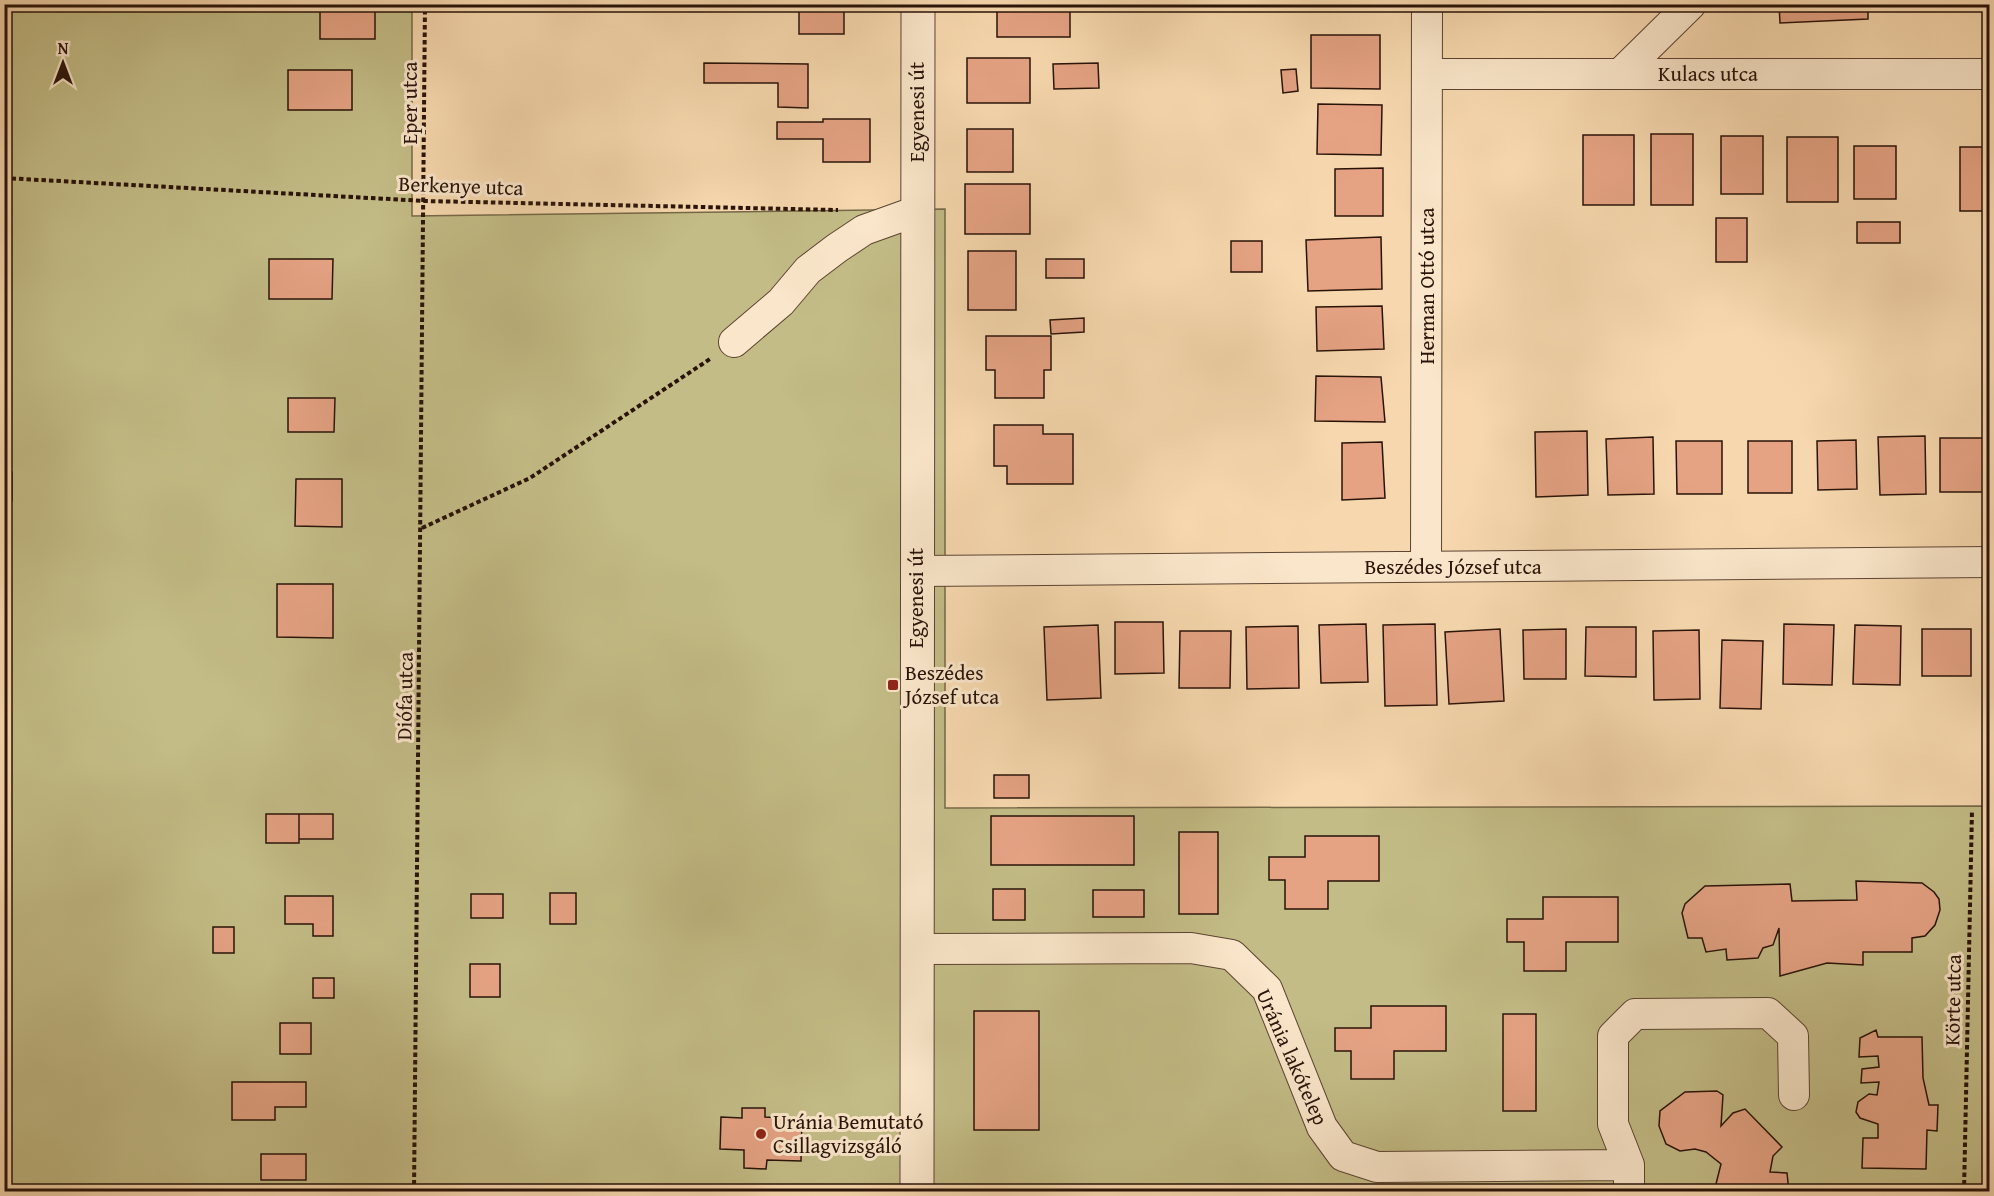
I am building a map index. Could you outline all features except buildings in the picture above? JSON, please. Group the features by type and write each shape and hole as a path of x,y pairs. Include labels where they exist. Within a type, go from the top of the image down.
{"street":[{"name":"Egyenesi út","path":"916,1191 918,4"},
{"name":"Herman Ottó utca","path":"1426,567 1427,4"},
{"path":"1620,74 1691,4"},
{"name":"Kulacs utca","path":"1427,74 1989,74"},
{"path":"734,342 781,302 807,270 837,248 864,230 917,211"},
{"name":"Beszédes József utca","path":"916,570 1989,562"},
{"name":"Uránia lakótelep","path":"918,949 1191,948 1232,955 1268,989 1322,1127 1343,1156 1377,1167 1629,1178 1613,1124 1613,1036 1635,1014 1768,1013 1793,1036 1794,1095"}],"path":[{"name":"Eper utca","path":"425,4 425,201"},
{"name":"Berkenye utca","path":"4,178 425,201 846,210"},
{"name":"Diófa utca","path":"414,1191 425,201"},
{"path":"422,528 530,478 734,342"},
{"name":"Körte utca","path":"1964,1191 1972,810"}],"shaded area":[{"path":"5,5 412,5 412,216 945,209 945,808 1989,806 1989,1191 5,1192"}],"place":[{"name":"Beszédes József utca","path":"893,685"},
{"name":"Uránia Bemutató Csillagvizsgáló","path":"761,1134"}]}
